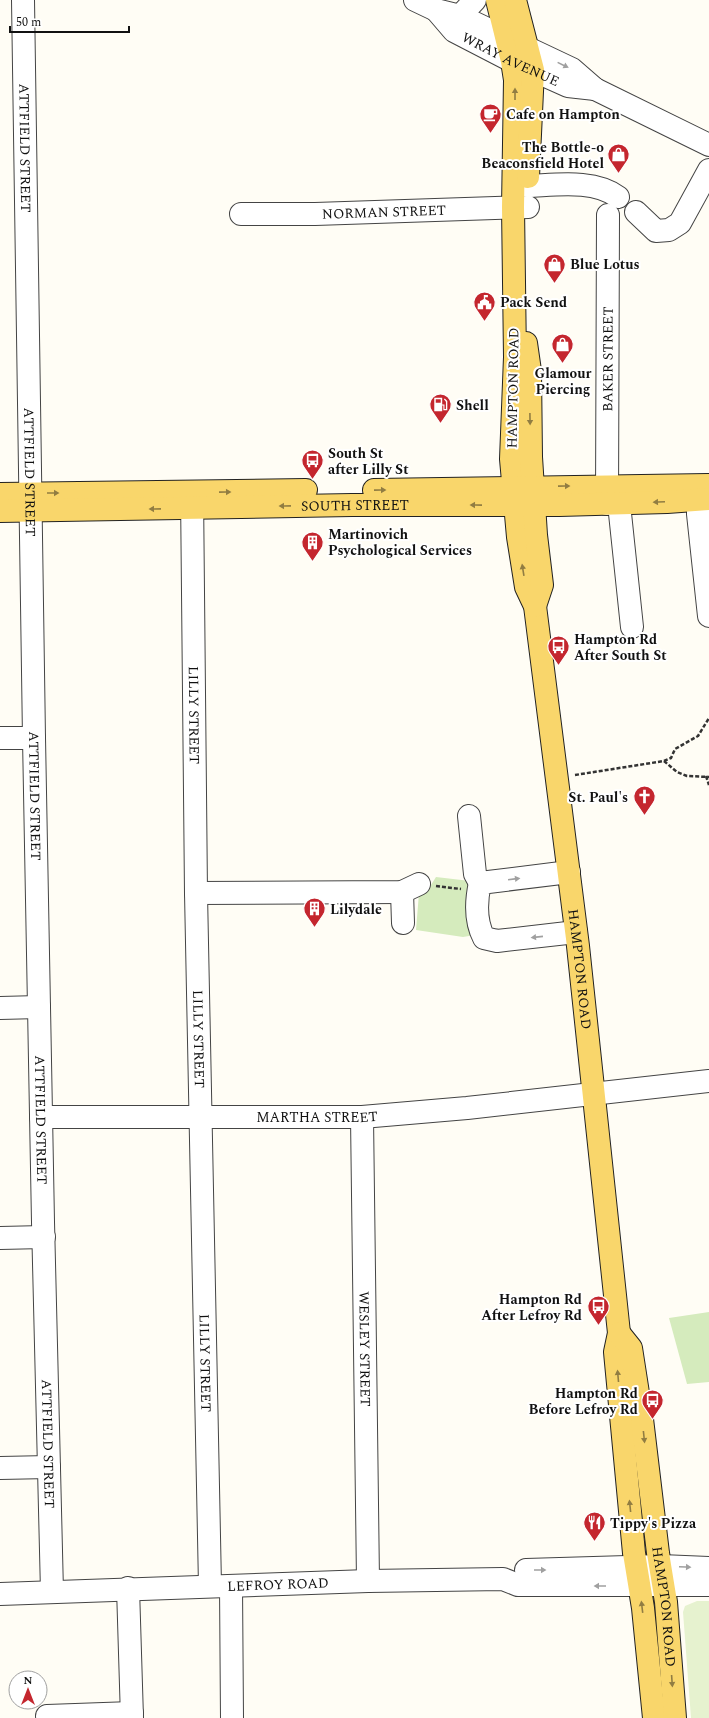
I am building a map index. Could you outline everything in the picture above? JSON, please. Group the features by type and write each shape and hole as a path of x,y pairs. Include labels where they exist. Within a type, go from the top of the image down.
{"main road":[{"name":"HAMPTON ROAD","path":"497,0 506,37 520,54"},
{"name":"HAMPTON ROAD","path":"515,0 520,54 515,80 523,200"},
{"name":"HAMPTON ROAD","path":"533,70 523,200 511,459 524,496 542,585 535,606 558,777 576,932 592,1093 619,1333 615,1352 654,1718"},
{"name":"SOUTH STREET","path":"0,494 31,502 192,500 352,505 524,496 611,498 666,502 704,492"},
{"name":"SOUTH STREET","path":"0,511 31,502"},
{"name":"HAMPTON ROAD","path":"619,1333 631,1348 642,1419 658,1553 663,1576 675,1718"}],"street":[{"name":"ATTFIELD STREET","path":"23,0 34,738 48,1467 52,1592"},
{"name":"WRAY AVENUE","path":"415,0 436,10 460,16 506,37"},
{"path":"460,16 475,0"},
{"name":"WRAY AVENUE","path":"436,10 454,31 520,54 572,69 595,89 709,145"},
{"name":"WRAY AVENUE","path":"520,54 533,70 568,86 595,89"},
{"path":"636,212 656,231 669,230 680,222 709,170"},
{"name":"NORMAN STREET","path":"241,214 315,214 523,200 591,186 611,192 613,206"},
{"name":"BAKER STREET","path":"613,206 611,498 632,627"},
{"path":"704,492 709,616"},
{"name":"LILLY STREET","path":"192,500 196,893 202,1117 221,1586 232,1718"},
{"path":"0,738 34,738"},
{"path":"469,816 478,890 479,928 484,938 496,941 576,932"},
{"path":"478,890 569,872"},
{"path":"196,893 411,888 403,923"},
{"path":"0,1008 39,1008"},
{"name":"MARTHA STREET","path":"41,1117 362,1118 709,1081"},
{"name":"WESLEY STREET","path":"362,1118 368,1581"},
{"path":"0,1238 44,1237"},
{"path":"0,1468 48,1467"},
{"name":"LEFROY ROAD","path":"0,1594 128,1588 368,1581 503,1579 518,1585 663,1576 709,1568"},
{"name":"LEFROY ROAD","path":"663,1576 709,1585"},
{"path":"47,1716 132,1716 128,1588"}],"path":[{"path":"558,777 664,761 671,758 675,749 698,736 709,718"},
{"path":"664,761 677,772 687,776 707,776 709,785"},
{"path":"411,888 463,890 471,896 478,890"}],"green space":[{"path":"436,877 470,881 475,935 463,937 416,930 419,893 431,885"},
{"path":"709,1312 709,1382 687,1384 669,1318"},
{"path":"697,1601 709,1601 709,1718 691,1718 683,1612 685,1606"}],"place":[{"name":"Cafe on Hampton","path":"490,134"},
{"name":"The Bottle-o Beaconsfield Hotel","path":"619,174"},
{"name":"Blue Lotus","path":"555,284"},
{"name":"Pack Send","path":"484,322"},
{"name":"Glamour Piercing","path":"563,364"},
{"name":"Shell","path":"441,424"},
{"name":"South St after Lilly St","path":"312,480"},
{"name":"Martinovich Psychological Services","path":"313,562"},
{"name":"Hampton Rd After South St","path":"559,666"},
{"name":"St. Paul's","path":"644,816"},
{"name":"Lilydale","path":"315,928"},
{"name":"Hampton Rd After Lefroy Rd","path":"598,1326"},
{"name":"Hampton Rd Before Lefroy Rd","path":"653,1420"},
{"name":"Tippy's Pizza","path":"594,1542"}]}
